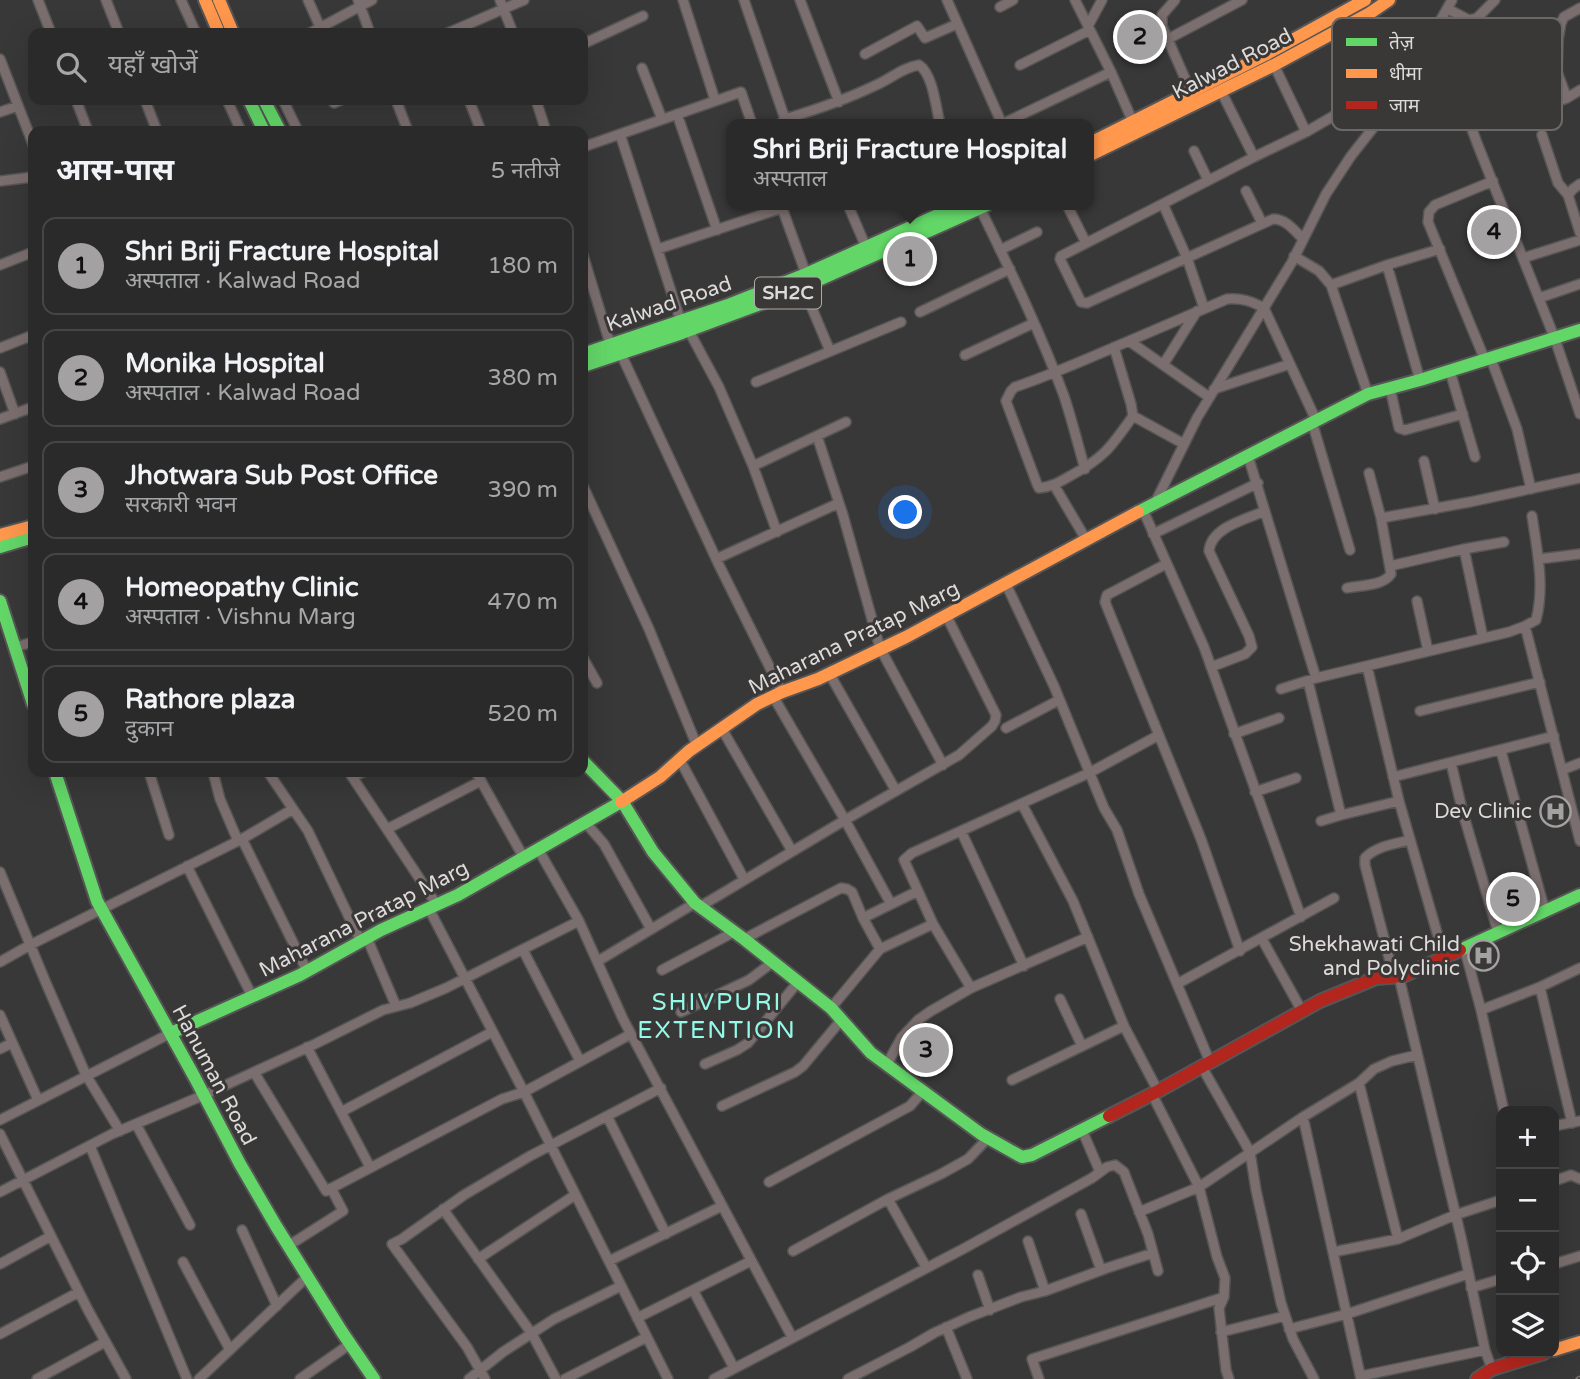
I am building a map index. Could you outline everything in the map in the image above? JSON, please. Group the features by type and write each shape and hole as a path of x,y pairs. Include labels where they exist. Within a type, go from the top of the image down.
{"street":[{"path":"38,0 49,28"},
{"path":"106,0 117,28"},
{"path":"181,0 194,28"},
{"path":"205,0 217,28"},
{"path":"219,0 231,28"},
{"path":"308,0 320,27 359,3 372,0"},
{"path":"458,28 502,5 524,0"},
{"path":"683,0 715,100"},
{"path":"744,0 782,119"},
{"path":"800,0 839,102"},
{"path":"947,0 1000,119"},
{"path":"1000,7 1013,0"},
{"path":"1075,0 1133,122"},
{"path":"1020,65 1089,28 1102,0"},
{"path":"1175,0 1162,15 1162,26 1191,92"},
{"path":"1168,39 1242,0"},
{"name":"Kalwad Road","path":"1332,18 1365,0"},
{"name":"Kalwad Road","path":"1359,18 1389,0"},
{"path":"1476,18 1495,0"},
{"path":"359,3 368,28"},
{"path":"1450,4 1467,18"},
{"path":"502,5 511,28"},
{"path":"1562,21 1580,8"},
{"path":"588,42 643,16"},
{"name":"Kalwad Road","path":"1094,141 1332,18"},
{"path":"865,54 916,26 925,38 957,24"},
{"name":"Kalwad Road","path":"1094,153 1332,34"},
{"path":"0,59 28,131"},
{"path":"791,119 839,102 919,65 923,66 929,75 939,119"},
{"path":"1274,65 1306,132"},
{"path":"642,68 662,119"},
{"path":"1012,119 1111,72"},
{"path":"1562,84 1567,98"},
{"path":"1562,100 1580,90"},
{"path":"1221,91 1254,157"},
{"path":"588,145 741,92 750,119"},
{"path":"78,105 86,126"},
{"path":"147,105 155,126"},
{"path":"229,105 239,126"},
{"path":"251,105 262,126"},
{"path":"267,105 278,126"},
{"path":"285,105 296,126"},
{"path":"398,105 406,126"},
{"path":"471,105 479,126"},
{"path":"538,105 544,126"},
{"path":"0,112 18,106"},
{"path":"677,114 718,230"},
{"path":"1303,239 1282,220 1273,219 1085,303 1081,302 1060,258 1332,117"},
{"path":"1301,917 1204,647 1153,534 1148,507 1212,393 1294,257 1326,194 1372,130"},
{"path":"1472,130 1555,339 1580,414"},
{"path":"620,134 685,326 719,387 753,466 777,532"},
{"path":"1542,135 1558,183 1568,195 1580,233"},
{"path":"1194,151 1208,180"},
{"path":"0,181 28,178"},
{"path":"1493,181 1435,205 1429,212 1428,222 1517,429 1531,489"},
{"path":"1568,195 1580,184"},
{"path":"1246,191 1262,223"},
{"path":"1163,204 1187,258 1200,309 1163,365"},
{"path":"658,249 771,210"},
{"path":"783,210 804,281 830,351"},
{"path":"850,210 866,247"},
{"name":"Kalwad Road","path":"804,281 866,247 949,210"},
{"name":"Kalwad Road","path":"588,364 804,281 974,210"},
{"path":"985,210 1000,250 1065,399 1085,469"},
{"path":"1070,210 1086,243"},
{"path":"1000,250 1037,232"},
{"path":"1523,258 1580,240"},
{"path":"1331,285 1440,249"},
{"path":"0,254 2,265 28,255"},
{"path":"1294,257 1319,271 1331,285 1368,394"},
{"path":"1387,265 1420,380"},
{"path":"588,270 615,352 716,559 778,694 891,904"},
{"path":"920,312 1010,270"},
{"path":"1539,298 1580,284"},
{"path":"1114,347 1133,416 1109,450 1097,461 1054,485 1040,488 1006,401 1015,387 1055,373 1200,309 1227,299 1248,299 1264,308 1314,421 1350,551"},
{"path":"756,382 901,321"},
{"path":"965,355 1034,323"},
{"name":"Maharana Pratap Marg","path":"171,1033 307,971 458,895 524,858 660,777 689,751 757,704 829,673 946,615 1368,394 1488,360 1580,330"},
{"path":"0,348 28,337"},
{"path":"1129,341 1163,365 1212,393"},
{"name":"Kalwad Road","path":"588,354 615,352"},
{"path":"1212,393 1290,364"},
{"path":"1450,371 1475,457"},
{"path":"0,372 15,414"},
{"path":"1390,388 1399,428 1402,430 1463,414"},
{"path":"0,419 28,409"},
{"path":"1133,416 1184,444"},
{"path":"753,466 846,422"},
{"path":"817,436 880,648 943,765"},
{"path":"1248,456 1258,483 1312,679 1341,815"},
{"path":"1424,461 1434,509"},
{"path":"0,477 28,468"},
{"path":"1347,588 1384,581 1391,574 1381,518 1369,473"},
{"path":"1381,518 1580,478"},
{"path":"1153,534 1258,483"},
{"path":"1054,485 1087,541"},
{"path":"588,497 649,629 696,746"},
{"path":"716,559 839,503"},
{"path":"1211,667 1245,654 1252,647 1209,551 1209,542 1229,527 1265,511"},
{"path":"1281,689 1312,679 1483,638 1525,626 1536,620 1540,604 1539,559 1532,516"},
{"path":"0,535 28,527"},
{"path":"0,547 28,539"},
{"path":"1390,566 1504,542"},
{"path":"1464,549 1483,638"},
{"path":"1539,559 1580,554"},
{"path":"1166,564 1107,595 1105,602 1201,839 1240,951"},
{"path":"1006,584 1104,808 1117,830 1139,894 1177,984 1206,1064 1250,1152 1285,1316 1314,1379"},
{"path":"0,601 28,688"},
{"path":"1417,601 1428,651"},
{"path":"598,961 943,765 959,755 992,726 996,715 946,615"},
{"path":"1525,626 1580,841"},
{"path":"15,647 28,643"},
{"path":"1367,666 1399,801 1444,957"},
{"path":"588,667 597,683"},
{"path":"829,673 896,791"},
{"path":"1420,711 1540,682"},
{"path":"1006,728 1059,700"},
{"path":"1234,734 1279,718"},
{"path":"722,729 792,851"},
{"path":"971,988 933,924 905,860 912,853 1089,773 1159,735"},
{"path":"1393,777 1554,736"},
{"path":"1501,751 1545,911"},
{"path":"680,760 744,879"},
{"path":"1451,763 1498,932"},
{"path":"1562,769 1580,763"},
{"path":"588,767 622,801 653,852 698,904 831,1008 872,1053 887,1065 988,1138 1022,1157 1032,1155 1155,1093 1320,1001 1363,982 1397,977 1580,895"},
{"name":"Hanuman Road","path":"57,777 97,901 240,1164 307,1277 374,1379"},
{"path":"151,777 169,835"},
{"path":"214,777 220,799 307,971"},
{"path":"271,777 308,831 396,1006"},
{"path":"352,777 433,907 465,979 668,1379"},
{"path":"387,829 477,777"},
{"path":"480,777 524,858"},
{"path":"1255,792 1296,778"},
{"path":"1321,821 1399,801"},
{"path":"1022,804 1073,901 1124,1026 1199,1187 1225,1278 1224,1297 1219,1308 1229,1379"},
{"path":"0,962 240,840 293,809"},
{"path":"585,822 604,844 651,929"},
{"path":"961,831 1024,966"},
{"path":"1410,839 1371,852 1365,858 1365,865 1417,1055 1485,1350 1492,1369"},
{"path":"538,849 579,921 631,1034 792,1337"},
{"path":"187,866 252,996"},
{"path":"0,872 86,1075 120,1131"},
{"path":"662,970 841,888 852,892 880,950"},
{"path":"863,918 918,891"},
{"path":"1177,984 1335,898"},
{"path":"0,1192 120,1131 307,1048 383,1010 410,1003 465,979 579,921"},
{"path":"831,1008 880,950 933,924"},
{"path":"887,1065 902,1037 918,1020 971,988 1088,937"},
{"path":"1262,939 1301,1012"},
{"path":"1464,947 1503,1106"},
{"path":"523,950 580,1061"},
{"path":"681,1012 749,980 773,962"},
{"path":"1481,1010 1580,968"},
{"path":"705,1063 748,1043 798,982"},
{"path":"1540,987 1576,1122"},
{"path":"1060,999 1082,1046"},
{"path":"0,1015 38,1100"},
{"path":"722,1106 796,1072 842,1019"},
{"path":"1012,1080 1124,1026"},
{"path":"341,1112 492,1032"},
{"path":"0,1120 171,1033"},
{"path":"254,1072 326,1191 502,1099 524,1092 631,1034"},
{"path":"0,1049 12,1043"},
{"path":"307,1048 370,1167"},
{"path":"1139,1213 1199,1187 1359,1083 1374,1069 1417,1055"},
{"path":"1359,1083 1398,1239"},
{"path":"483,1375 467,1347 392,1244 464,1195 550,1145 661,1088"},
{"path":"769,1182 910,1106 923,1091"},
{"path":"607,1116 666,1234"},
{"path":"1303,1117 1361,1378 1485,1350"},
{"path":"136,1124 190,1225"},
{"path":"1082,1130 1100,1172"},
{"path":"0,1134 126,1379"},
{"path":"793,1251 968,1159 988,1138"},
{"path":"90,1146 187,1379"},
{"path":"714,1379 1115,1165 1127,1180 1148,1234 1158,1271"},
{"path":"1559,1179 1571,1175 1580,1179"},
{"path":"288,1246 343,1211 331,1188"},
{"path":"478,1259 575,1195"},
{"path":"888,1199 926,1267"},
{"path":"1333,1252 1398,1239 1455,1215 1496,1202"},
{"path":"609,1261 722,1206"},
{"path":"443,1209 532,1334 556,1379"},
{"path":"1081,1214 1101,1270"},
{"path":"242,1230 277,1306"},
{"path":"0,1264 51,1236"},
{"path":"1028,1241 1045,1291"},
{"path":"848,1379 867,1375 946,1327 1021,1297 1153,1253"},
{"path":"1559,1262 1580,1256"},
{"path":"637,1318 751,1261"},
{"path":"183,1262 230,1350"},
{"path":"1289,1329 1347,1314 1468,1274"},
{"path":"978,1275 990,1310"},
{"path":"199,1379 307,1277"},
{"path":"1471,1288 1496,1280"},
{"path":"469,1379 483,1375 503,1352 554,1319 621,1286"},
{"path":"693,1290 734,1368"},
{"path":"0,1334 79,1292"},
{"path":"1040,1379 1032,1359 1224,1297"},
{"path":"1221,1332 1285,1316"},
{"path":"946,1327 967,1379"},
{"path":"565,1379 647,1337"},
{"path":"37,1379 105,1342"},
{"path":"1559,1348 1580,1342"},
{"path":"300,1379 350,1344"},
{"path":"1477,1379 1492,1369 1528,1358"}],"traffic: fast":[{"path":"251,105 262,126"},
{"path":"267,105 277,126"},
{"path":"588,352 728,305 806,274 949,210"},
{"path":"588,364 787,294 976,210"},
{"path":"1138,512 1368,394 1580,330"},
{"path":"0,547 28,539"},
{"path":"0,601 28,688"},
{"path":"588,766 622,801 653,852 695,903 831,1008 871,1053 981,1134 1022,1157 1032,1155 1109,1116"},
{"path":"57,777 97,901 240,1164 342,1332 374,1379"},
{"path":"171,1033 300,975 381,930 458,895 621,802"},
{"path":"1460,950 1580,895"}],"traffic: slow":[{"path":"205,0 217,28"},
{"path":"219,0 231,28"},
{"path":"1332,18 1365,0"},
{"path":"1361,18 1389,0"},
{"path":"1094,141 1332,18"},
{"path":"1094,153 1332,34"},
{"path":"621,802 660,777 689,751 757,704 818,679 906,637 1138,512"},
{"path":"0,535 28,527"},
{"path":"1559,1348 1580,1342"}],"traffic: jam":[{"path":"1109,1116 1320,1001 1376,978 1403,976 1460,950"},
{"path":"1477,1379 1492,1369 1528,1358"}],"place":[{"name":"Monika Hospital","path":"1140,37"},
{"name":"Homeopathy Clinic","path":"1494,232"},
{"name":"Shri Brij Fracture Hospital","path":"910,259"},
{"name":"Dev Clinic","path":"1555,811"},
{"name":"Rathore plaza","path":"1513,899"},
{"name":"Shekhawati Child and Polyclinic","path":"1483,956"},
{"name":"Jhotwara Sub Post Office","path":"926,1050"}],"district":[{"name":"SHIVPURI EXTENTION","path":"717,1016"}]}
